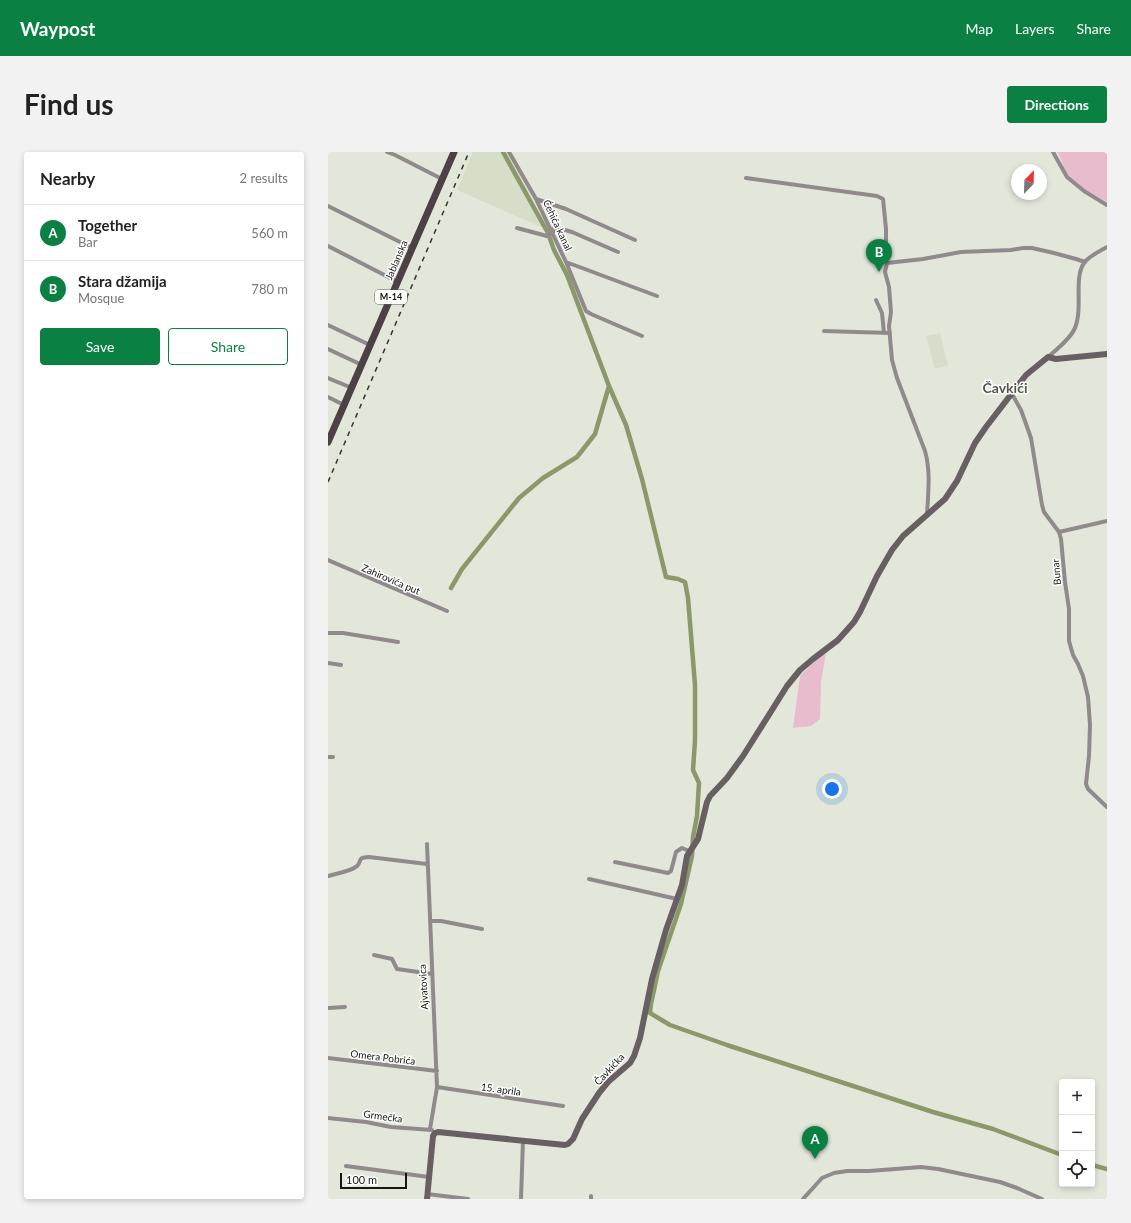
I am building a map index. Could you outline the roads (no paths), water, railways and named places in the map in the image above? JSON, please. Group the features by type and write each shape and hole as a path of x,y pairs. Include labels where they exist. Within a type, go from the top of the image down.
{"main road":[{"name":"Jablanska","path":"329,439 454,152"}],"street":[{"path":"387,152 442,179"},
{"name":"Ćehića kanal","path":"509,152 536,199 550,233 566,262 585,308 591,314 642,336"},
{"path":"1053,152 1067,178 1084,191 1107,205"},
{"path":"746,178 880,197 883,201 888,262 885,272 889,287 891,312 890,333 892,360 895,372 928,461 929,477 927,515"},
{"path":"536,199 566,209 635,240"},
{"path":"328,206 412,248"},
{"path":"517,228 550,233 565,230 618,252"},
{"path":"328,246 398,282"},
{"path":"615,862 668,874 671,871 676,852 682,848 690,850 698,839 707,802 710,796 727,778 743,756 787,686 800,670 838,640 854,622 880,570 892,550 903,536 945,499 951,491 975,443 1026,376 1071,335 1079,310 1080,273 1085,262 1107,247"},
{"path":"888,262 923,259 961,252 1011,250 1023,248 1032,248 1085,262"},
{"path":"566,262 657,296"},
{"path":"876,300 882,313 884,333"},
{"path":"328,325 370,345"},
{"path":"824,331 890,333"},
{"path":"328,349 362,365"},
{"path":"1048,357 1056,359 1107,354"},
{"path":"328,378 352,388"},
{"name":"Bunar","path":"1012,394 1021,410 1031,438 1044,512 1059,532 1062,539 1064,582 1069,609 1069,642 1073,655 1083,676 1088,697 1090,725 1086,784 1088,789 1107,807"},
{"path":"328,397 344,405"},
{"path":"1059,532 1107,520"},
{"name":"Zahirovića put","path":"328,560 447,611"},
{"path":"328,632 398,642"},
{"path":"328,663 341,665"},
{"name":"Ajvatovica","path":"427,844 437,1071 437,1087 427,1197"},
{"name":"Čavkićka","path":"433,1131 565,1145 573,1139 582,1119 599,1093 630,1062 637,1047 652,979 666,930 682,885 687,856 690,850"},
{"path":"328,876 353,869 358,865 362,857 427,864"},
{"path":"589,879 677,899"},
{"path":"430,921 482,928"},
{"path":"374,955 392,959 396,968 399,969 432,974"},
{"path":"328,1008 345,1007"},
{"name":"Omera Pobrića","path":"328,1058 437,1071"},
{"name":"15. aprila","path":"437,1087 563,1106"},
{"name":"Grmečka","path":"328,1118 433,1131"},
{"path":"521,1199 523,1140"},
{"path":"346,1166 429,1177"},
{"path":"803,1199 822,1178 830,1174 847,1171 921,1167 938,1168 1000,1182 1042,1199"},
{"path":"427,1197 468,1199"}],"waterway":[{"path":"503,152 548,233 554,250 567,275 609,386 626,425 642,479 666,577 685,582 688,598 695,685 695,741 693,770 699,783 697,816 693,837 692,856 681,904 658,971 650,1013 670,1025 727,1045 933,1112 993,1129 1059,1154"},
{"path":"451,588 462,569 519,498 543,478 577,457 595,434 609,386"},
{"path":"1095,1166 1107,1169"}],"railway":[{"path":"328,482 469,152"}],"place":[{"name":"Stara džamija","path":"879,272"},
{"name":"Together","path":"815,1159"}],"district":[{"name":"Čavkići","path":"1005,388"}]}
